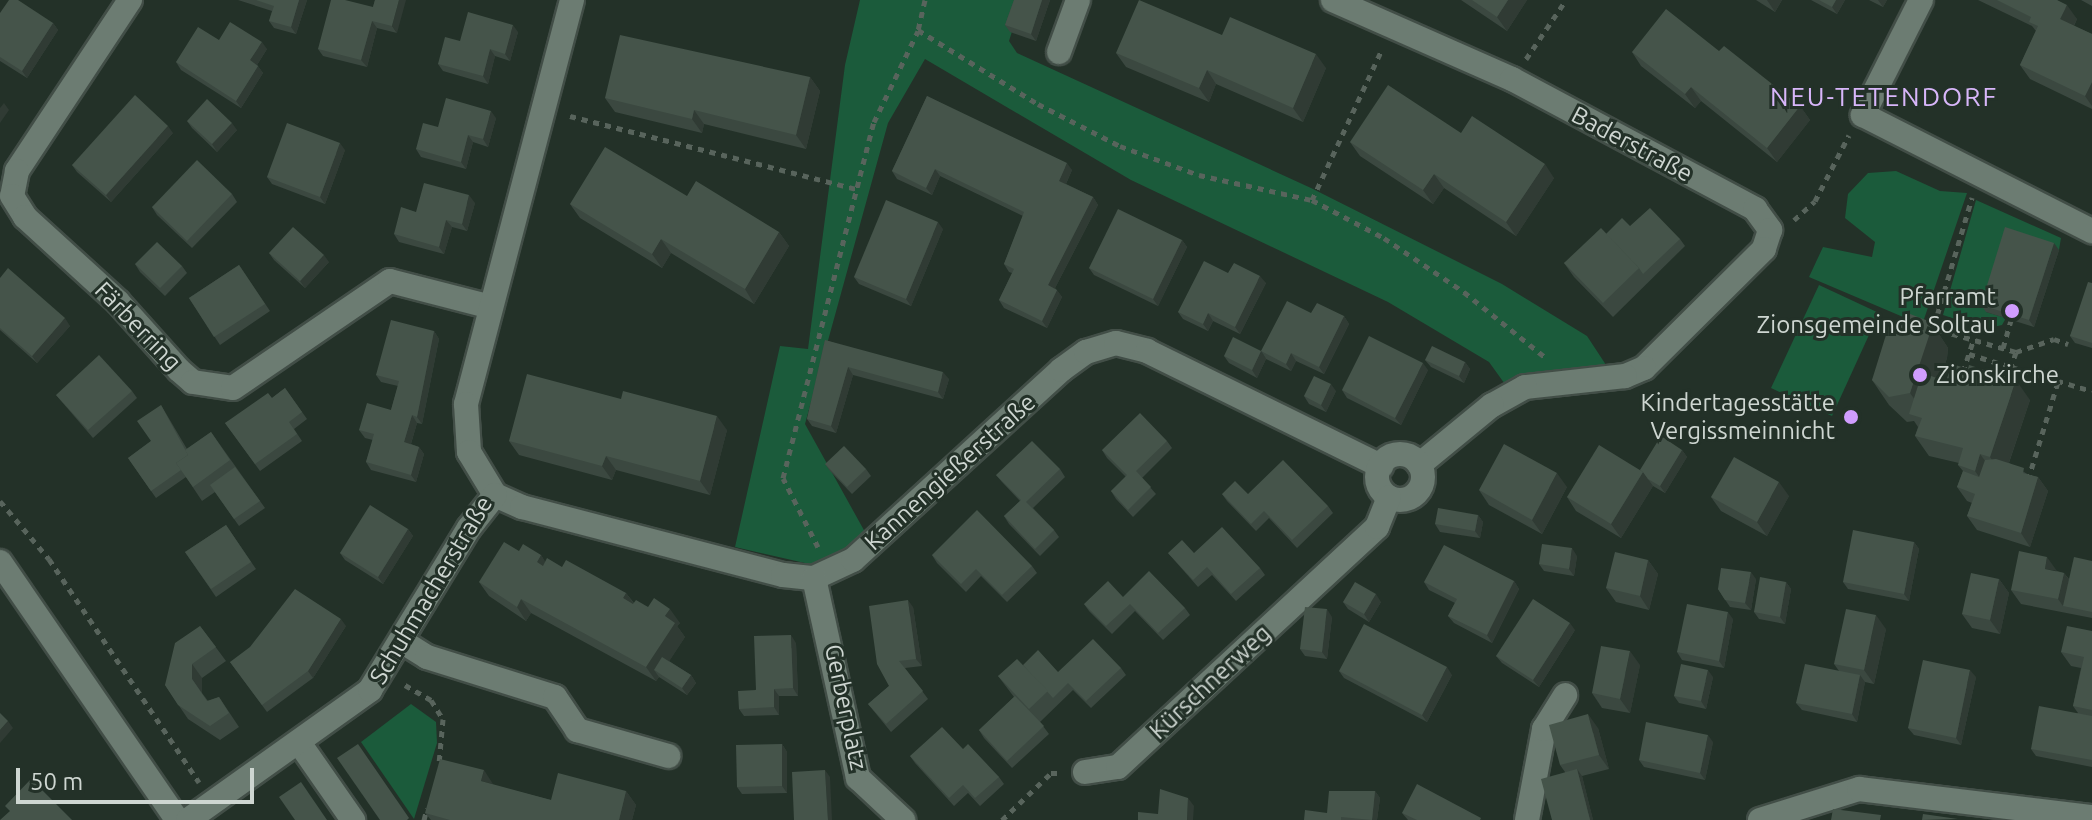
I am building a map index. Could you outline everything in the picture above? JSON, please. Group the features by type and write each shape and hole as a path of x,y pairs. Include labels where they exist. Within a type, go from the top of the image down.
{"street":[{"name":"Färberring","path":"130,0 17,171 12,196 25,217 118,302 193,382 233,388 390,281 491,307"},
{"path":"1059,52 1078,0"},
{"name":"Baderstraße","path":"1333,0 1512,79 1755,209 1770,230"},
{"path":"1921,0 1863,115 2092,231"},
{"name":"Schuhmacherstraße","path":"188,820 354,707 384,671 469,528 495,495 469,452 464,426 565,1"},
{"path":"1419,465 1492,405 1525,387 1625,376 1644,368 1764,249 1770,230"},
{"name":"Kannengießerstraße","path":"822,575 853,560 1061,370 1086,352 1116,343 1147,351 1381,466"},
{"path":"1396,454 1419,465 1422,483 1414,495 1389,497 1378,483 1381,466 1396,454"},
{"path":"495,495 522,507 721,559 822,575"},
{"name":"Kürschnerweg","path":"1085,772 1118,767 1377,527 1389,497"},
{"path":"0,562 177,820"},
{"name":"Gerberplatz","path":"822,575 858,778 903,820"},
{"path":"403,642 427,657 555,697 577,730 668,756"},
{"path":"1527,820 1544,729 1565,695"},
{"path":"300,744 353,820"},
{"path":"1760,820 1859,789 2092,817"}],"path":[{"path":"822,575 783,478 874,122 918,30 925,0"},
{"path":"1512,79 1566,0"},
{"path":"1312,200 1392,26"},
{"path":"918,30 1038,104 1120,146 1199,175 1312,200 1384,238 1511,327 1549,361 1558,383"},
{"path":"542,108 856,189"},
{"path":"1770,230 1793,221 1815,201 1863,115"},
{"path":"1930,339 1979,174"},
{"path":"2003,348 2011,320"},
{"path":"1923,327 1934,326 2016,352 2054,339 2068,344"},
{"path":"1961,377 1974,339"},
{"path":"2011,367 2016,352"},
{"path":"1969,354 2092,391"},
{"path":"2028,480 2058,382"},
{"path":"0,501 49,559 213,803"},
{"path":"384,671 431,700 443,719 444,745 436,775"},
{"path":"1002,820 1051,773 1085,772"},
{"path":"424,820 428,805"}],"green space":[{"path":"860,0 1022,0 1009,41 1017,53 1311,188 1502,284 1587,336 1610,371 1507,387 1489,362 1388,302 1131,180 925,59 888,123 805,424 865,532 843,555 818,566 735,547 780,346 808,349 845,65"},
{"path":"1896,171 1940,191 1967,193 1922,325 1809,277 1823,247 1872,257 1875,242 1845,218 1848,194 1868,173"},
{"path":"1976,200 2061,238 2059,250 1986,312 2006,318 2002,325 1985,329 1943,315"},
{"path":"1819,285 1879,313 1832,416 1771,388"},
{"path":"411,704 436,722 437,743 414,819 361,742"}],"building":[{"path":"9,0 18,0 53,23 22,71 0,57 0,13"},
{"path":"256,0 299,0 291,27 269,21 274,6"},
{"path":"331,0 373,7 375,0 399,0 392,26 372,21 361,60 318,49"},
{"path":"1014,0 1042,0 1031,34 1005,25"},
{"path":"1139,0 1222,35 1230,17 1316,54 1293,108 1207,70 1199,88 1116,53"},
{"path":"1472,0 1508,0 1497,17"},
{"path":"1819,0 1836,0 1832,7"},
{"path":"1997,0 2057,0 2067,5 2060,19 2092,34 2092,82 2085,96 2020,65 2038,26 2029,22 2031,17"},
{"path":"1666,9 1719,51 1724,46 1800,106 1767,148 1691,87 1685,94 1632,52"},
{"path":"468,12 513,25 505,54 490,49 483,76 438,64 445,37 460,41"},
{"path":"230,22 262,42 250,60 258,66 236,101 176,62 198,27 219,40"},
{"path":"620,35 810,77 796,135 694,110 692,119 605,98"},
{"path":"1388,85 1461,133 1472,116 1545,164 1506,222 1434,174 1423,190 1350,142"},
{"path":"135,95 168,126 106,195 72,165"},
{"path":"927,96 1067,163 1059,181 1093,197 1048,285 1057,290 1042,321 999,300 1014,269 1004,264 1024,212 935,169 926,188 892,171"},
{"path":"446,98 491,111 483,139 468,135 461,162 416,149 423,123 438,127"},
{"path":"207,99 232,123 212,144 187,121"},
{"path":"287,123 340,143 320,197 267,177"},
{"path":"605,147 687,196 696,181 779,232 745,289 661,239 652,254 570,204"},
{"path":"197,160 232,194 187,241 152,207"},
{"path":"424,183 469,195 462,224 446,220 439,247 394,234 401,207 416,212"},
{"path":"886,200 938,222 906,299 854,277"},
{"path":"1650,208 1680,239 1643,274 1606,234 1622,218 1630,226"},
{"path":"1118,209 1182,240 1153,299 1089,268"},
{"path":"293,227 324,255 300,281 269,253"},
{"path":"2005,227 2054,243 2029,320 1981,305"},
{"path":"1601,228 1639,268 1603,303 1564,263"},
{"path":"157,242 182,266 160,288 135,264"},
{"path":"1204,261 1228,273 1234,263 1260,276 1235,327 1208,313 1203,324 1178,312"},
{"path":"239,265 265,304 214,337 189,298"},
{"path":"8,268 65,318 32,356 0,328 0,278"},
{"path":"2088,282 2092,283 2092,343 2070,336"},
{"path":"1287,301 1311,313 1317,303 1344,316 1319,367 1291,353 1286,364 1261,351"},
{"path":"1905,312 1931,322 1930,333 1910,393 1889,397 1872,380 1890,322 1901,326"},
{"path":"391,320 434,331 417,417 412,415 404,442 419,447 411,475 366,462 374,434 359,430 367,403 391,410 399,381 376,375"},
{"path":"1369,336 1423,363 1395,418 1342,390"},
{"path":"1233,337 1261,351 1252,370 1224,356"},
{"path":"825,340 943,372 938,392 848,367 831,426 807,419"},
{"path":"1432,346 1465,362 1459,376 1425,360"},
{"path":"99,355 132,391 88,430 56,395"},
{"path":"1952,364 1968,369 1969,365 2016,380 1990,457 1980,454 1975,471 1958,465 1963,448 1915,436 1922,418 1909,414 1922,373 1946,381"},
{"path":"527,374 621,399 623,391 717,416 700,481 606,456 602,466 509,441"},
{"path":"1314,376 1331,384 1321,405 1304,396"},
{"path":"285,388 302,412 289,422 297,434 255,464 225,423 268,393 272,398"},
{"path":"161,405 188,455 176,463 181,470 151,491 128,458 151,441 137,421"},
{"path":"1140,413 1167,441 1136,471 1151,487 1128,510 1111,491 1127,475 1102,450"},
{"path":"211,432 230,460 193,487 176,463 188,455 185,450"},
{"path":"1661,436 1682,450 1660,486 1640,470"},
{"path":"1032,441 1060,469 1026,502 1054,530 1035,549 1004,516 1021,500 996,475"},
{"path":"1504,444 1557,473 1532,520 1479,490"},
{"path":"1599,445 1643,472 1611,524 1567,497"},
{"path":"844,446 866,469 847,487 825,464"},
{"path":"1734,457 1779,482 1757,522 1711,497"},
{"path":"1996,459 2024,468 2023,473 2038,477 2021,533 1967,516 1975,494 1957,487 1963,471 1979,477 1985,460"},
{"path":"1283,460 1328,506 1292,540 1264,511 1251,524 1222,494 1235,481 1248,494"},
{"path":"235,467 260,501 234,519 210,485"},
{"path":"370,505 408,529 378,577 340,553"},
{"path":"1438,508 1478,515 1475,531 1435,524"},
{"path":"977,510 1032,566 1002,595 976,569 961,584 932,555"},
{"path":"226,525 251,562 211,589 185,552"},
{"path":"1222,527 1260,568 1231,594 1207,567 1193,580 1168,553 1182,540 1194,553"},
{"path":"1853,530 1914,542 1904,594 1843,582"},
{"path":"504,542 519,551 523,544 541,555 537,562 543,566 547,558 562,567 566,560 626,593 623,598 633,604 636,600 648,607 654,598 670,609 665,616 675,623 646,667 521,599 517,607 479,582"},
{"path":"1542,544 1572,548 1569,569 1539,564"},
{"path":"1444,545 1514,581 1487,635 1448,616 1457,599 1424,582"},
{"path":"2019,551 2047,557 2045,569 2064,573 2058,599 2011,590"},
{"path":"1615,552 1648,560 1640,596 1606,588"},
{"path":"2074,557 2092,561 2092,612 2063,606"},
{"path":"1721,568 1751,572 1745,603 1725,600 1718,589"},
{"path":"1149,571 1185,608 1158,633 1130,604 1106,626 1084,604 1108,581 1123,597"},
{"path":"1971,573 1999,579 1990,620 1962,614"},
{"path":"1760,577 1786,582 1780,617 1754,612"},
{"path":"1355,582 1376,594 1364,614 1343,602"},
{"path":"295,589 341,619 308,671 262,705 230,662 250,647"},
{"path":"1533,599 1570,623 1533,680 1496,656"},
{"path":"908,600 916,659 899,661 923,691 886,724 868,704 889,686 877,664 869,606"},
{"path":"1687,604 1728,612 1719,661 1677,652"},
{"path":"1305,607 1327,609 1322,652 1300,649"},
{"path":"1846,609 1876,615 1864,670 1834,664"},
{"path":"1364,624 1447,667 1422,715 1339,671"},
{"path":"200,626 216,647 192,664 192,679 207,701 219,697 229,713 210,726 178,705 165,685 175,643"},
{"path":"2067,626 2092,631 2092,710 2073,706 2084,657 2061,652"},
{"path":"791,635 793,688 774,689 774,707 739,709 738,691 756,690 754,636"},
{"path":"1093,639 1121,668 1086,701 1068,683 1053,698 1023,665 1038,650 1058,672"},
{"path":"1601,646 1630,651 1620,699 1592,693"},
{"path":"662,657 691,675 682,688 654,670"},
{"path":"1017,659 1048,691 1029,709 998,676"},
{"path":"1923,660 1970,670 1956,738 1908,728"},
{"path":"1681,664 1708,670 1701,701 1674,696"},
{"path":"1805,664 1860,675 1852,714 1796,703"},
{"path":"1015,696 1044,726 1007,761 979,730"},
{"path":"2039,706 2092,716 2092,760 2031,749"},
{"path":"0,713 8,721 0,730"},
{"path":"1588,714 1599,755 1560,765 1549,725"},
{"path":"1646,722 1708,735 1700,773 1639,760"},
{"path":"942,727 963,749 968,744 999,777 975,798 963,785 949,798 910,756"},
{"path":"358,744 409,818 407,820 380,820 337,758"},
{"path":"782,744 782,786 737,787 736,745"},
{"path":"440,759 484,770 481,781 551,800 558,773 626,791 619,820 450,820 425,813"},
{"path":"1577,769 1590,820 1552,820 1541,779"},
{"path":"825,770 828,820 794,820 792,772"},
{"path":"31,779 72,820 0,820 10,811 5,806"},
{"path":"301,782 327,820 295,820 279,797"},
{"path":"1417,784 1480,820 1417,820 1402,813"},
{"path":"1160,789 1188,798 1187,820 1138,820 1138,812 1158,814"},
{"path":"1329,791 1375,791 1372,820 1341,817 1341,820 1304,820 1305,810 1327,813"},
{"path":"1833,809 1881,815 1880,820 1831,820"},
{"path":"1923,814 1958,819 1922,820"}],"place":[{"name":"Pfarramt Zionsgemeinde Soltau","path":"2012,311"},
{"name":"Zionskirche","path":"1920,375"},
{"name":"Kindertagesstätte Vergissmeinnicht","path":"1851,417"}],"district":[{"name":"NEU-TETENDORF","path":"1884,97"}]}
